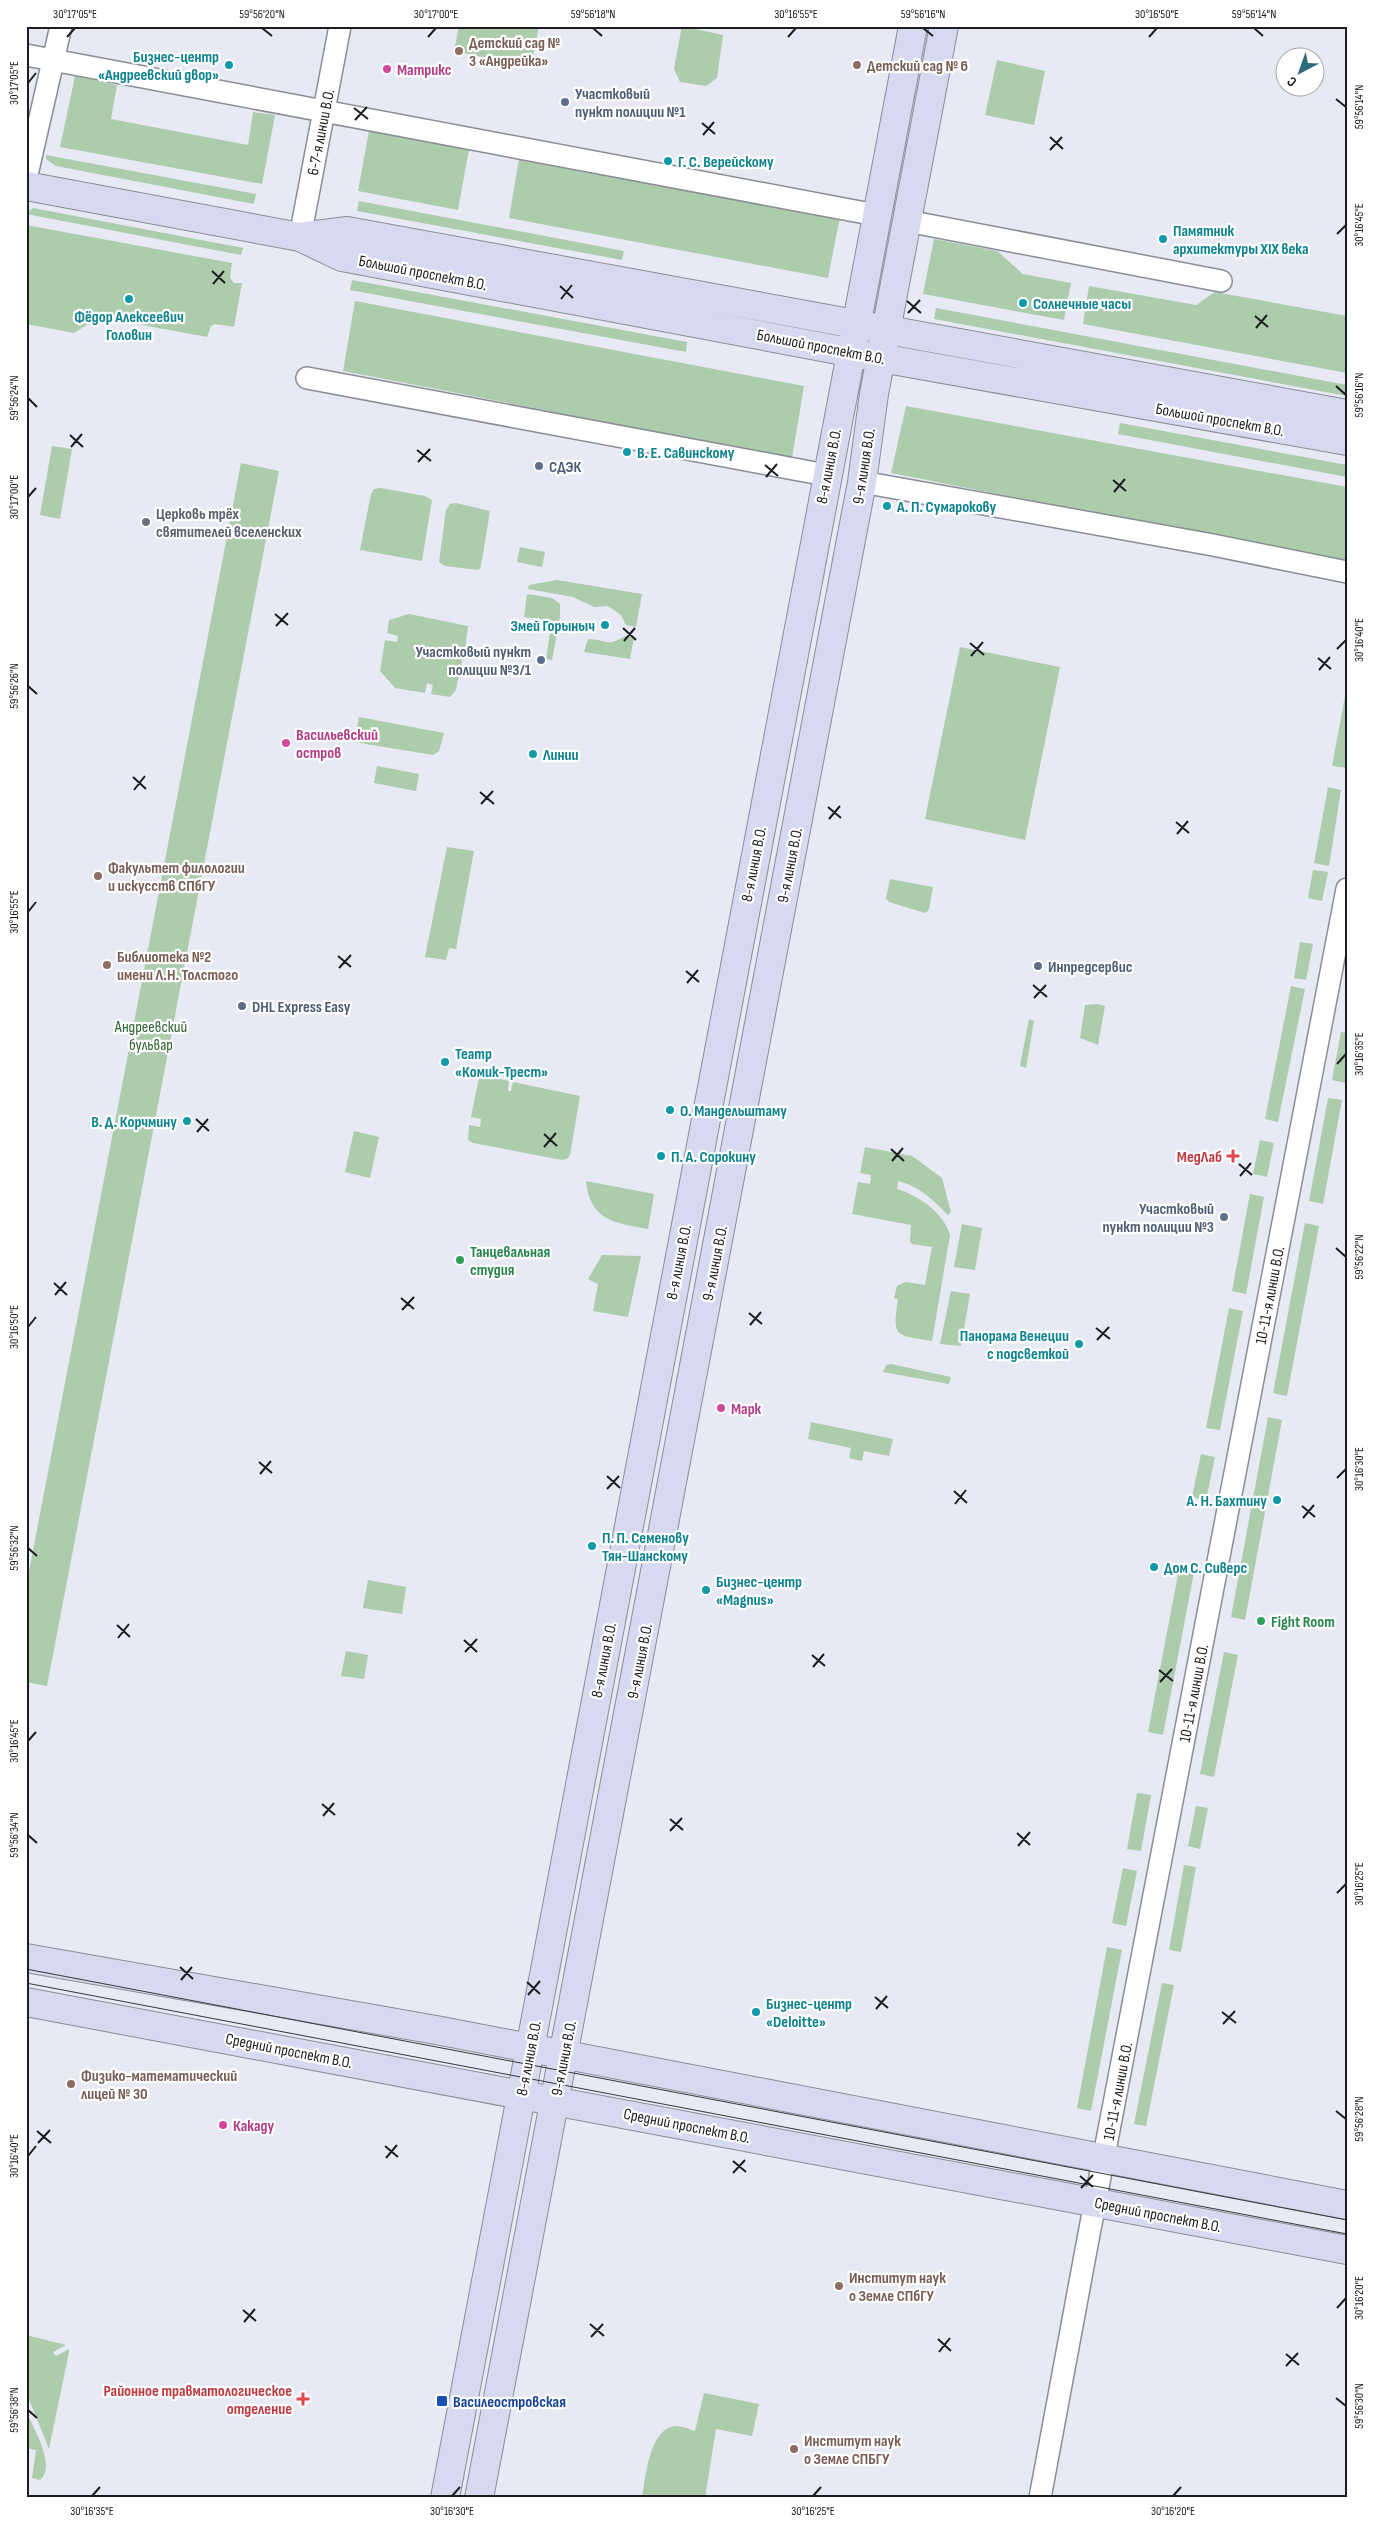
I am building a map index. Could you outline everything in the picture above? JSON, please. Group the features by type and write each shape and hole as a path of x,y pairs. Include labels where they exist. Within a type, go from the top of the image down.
{"main road":[{"name":"8-я линия В.О.","path":"445,2498 826,475 913,26"},
{"name":"9-я линия В.О.","path":"479,2498 862,482 881,358 944,26"},
{"name":"Большой проспект В.О.","path":"26,186 300,237 342,257 881,358 1347,441"},
{"name":"Большой проспект В.О.","path":"300,237 347,231 1347,414"},
{"path":"26,1958 529,2048 1347,2205"},
{"name":"Средний проспект В.О.","path":"26,2002 1347,2250"}],"street":[{"path":"26,179 55,61 61,26"},
{"name":"6-7-я линии В.О.","path":"300,237 340,26"},
{"path":"26,55 876,215"},
{"path":"907,221 1221,281"},
{"path":"307,378 826,475"},
{"path":"862,482 1194,542 1347,572"},
{"name":"10-11-я линии В.О.","path":"1040,2498 1347,889"}],"green space":[{"path":"459,26 539,26 531,67 454,51"},
{"path":"682,26 723,35 717,78 706,86 680,82 674,69"},
{"path":"997,60 1045,71 1034,125 985,115"},
{"path":"75,76 117,85 111,119 248,145 253,112 275,115 262,184 60,147"},
{"path":"369,131 469,149 458,210 358,191"},
{"path":"46,155 256,194 254,204 56,166 46,159"},
{"path":"519,159 840,217 828,278 509,218"},
{"path":"359,201 624,251 622,260 357,211"},
{"path":"33,208 243,248 241,255 26,214"},
{"path":"26,225 232,263 230,278 234,283 242,283 234,327 215,324 211,326 207,337 99,317 74,333 26,324"},
{"path":"934,239 997,251 1023,274 1071,283 1064,320 923,294"},
{"path":"352,280 687,342 686,352 350,290"},
{"path":"1089,286 1196,305 1215,292 1347,316 1347,373 1083,324"},
{"path":"355,301 804,386 792,458 343,371"},
{"path":"936,308 1347,385 1347,396 934,319"},
{"path":"906,406 1347,487 1347,563 891,473"},
{"path":"1120,423 1347,465 1347,477 1118,434"},
{"path":"52,446 72,449 60,519 40,515"},
{"name":"Андреевский бульвар","path":"241,463 279,471 47,1686 26,1682 26,1587"},
{"path":"381,488 425,496 432,500 422,561 360,550 371,494 374,489"},
{"path":"456,503 490,511 479,570 445,566 439,562 446,510 450,504"},
{"path":"520,547 545,552 542,567 517,562"},
{"path":"557,580 642,594 636,627 626,625 621,615 608,606 594,607 573,597 528,589 529,585"},
{"path":"527,594 552,598 560,604 560,617 552,660 546,659 552,621 524,617"},
{"path":"409,614 468,626 465,650 449,647 448,652 463,656 456,690 450,697 431,694 433,685 427,683 425,693 395,688 380,671 385,640 397,642 398,636 387,633 389,620"},
{"path":"625,636 634,638 630,659 584,652 588,639 614,642"},
{"path":"960,647 1060,667 1025,840 925,819"},
{"path":"1345,696 1347,696 1347,768 1332,766"},
{"path":"359,717 444,733 439,751 433,755 354,742"},
{"path":"377,766 419,774 416,791 374,783"},
{"path":"1328,787 1341,790 1329,866 1314,863"},
{"path":"447,847 474,851 456,949 449,948 446,960 425,957"},
{"path":"1313,870 1328,872 1322,901 1308,898"},
{"path":"890,879 933,887 929,910 925,913 889,902 886,898"},
{"path":"1300,942 1313,944 1306,980 1294,978"},
{"path":"1291,986 1305,989 1278,1122 1265,1119"},
{"path":"1098,1004 1105,1006 1098,1045 1080,1038 1085,1005"},
{"path":"1029,1019 1034,1021 1026,1068 1020,1066"},
{"path":"1341,1032 1347,1033 1346,1083 1332,1080"},
{"path":"485,1076 509,1081 508,1091 511,1091 513,1082 580,1096 570,1155 567,1159 562,1160 473,1143 468,1140 469,1125 480,1127 481,1119 471,1117 478,1082 480,1077"},
{"path":"1328,1098 1342,1100 1323,1204 1309,1201"},
{"path":"354,1131 379,1137 370,1178 345,1172"},
{"path":"1260,1140 1274,1143 1267,1177 1253,1174"},
{"path":"865,1147 912,1156 942,1178 951,1212 948,1215 913,1186 898,1181 897,1189 921,1200 936,1212 947,1227 950,1235 932,1341 910,1337 899,1332 896,1328 898,1299 894,1298 897,1286 906,1282 925,1285 932,1247 912,1244 910,1241 911,1225 852,1214 858,1182 870,1184 871,1175 860,1173"},
{"path":"586,1181 654,1194 648,1229 625,1225 606,1218 593,1205 588,1194"},
{"path":"1250,1194 1264,1197 1246,1294 1232,1291"},
{"path":"1305,1223 1319,1226 1287,1396 1273,1393"},
{"path":"962,1224 982,1228 975,1270 954,1267"},
{"path":"602,1255 641,1256 628,1317 593,1311 598,1284 588,1279"},
{"path":"951,1291 970,1294 961,1346 940,1344"},
{"path":"1229,1308 1243,1311 1220,1430 1206,1428"},
{"path":"891,1364 951,1377 949,1384 883,1372 886,1365"},
{"path":"1268,1417 1282,1420 1245,1620 1231,1617"},
{"path":"811,1422 893,1439 889,1456 864,1451 862,1461 849,1458 851,1448 808,1439"},
{"path":"1201,1454 1215,1457 1206,1500 1192,1497"},
{"path":"1180,1564 1195,1567 1163,1735 1148,1732"},
{"path":"368,1580 406,1587 402,1614 363,1608"},
{"path":"346,1651 368,1655 364,1679 341,1676"},
{"path":"1224,1652 1238,1655 1214,1777 1200,1774"},
{"path":"1137,1793 1151,1795 1141,1851 1127,1849"},
{"path":"1196,1806 1208,1808 1200,1849 1188,1846"},
{"path":"1184,1865 1196,1867 1181,1952 1169,1950"},
{"path":"1123,1868 1137,1871 1126,1926 1112,1923"},
{"path":"1107,1947 1122,1950 1091,2111 1077,2108"},
{"path":"1162,1983 1174,1985 1146,2126 1134,2124"},
{"path":"26,2335 66,2345 53,2352 56,2356 69,2349 49,2449 26,2392"},
{"path":"704,2393 759,2404 752,2436 716,2429 705,2498 642,2498 647,2467 654,2444 667,2429 676,2426 695,2431"},
{"path":"26,2411 45,2456 45,2474 40,2480 32,2478 36,2450 26,2448"}],"tram line":[{"path":"26,1969 1347,2220"},
{"path":"26,1983 1347,2234"}],"place":[{"name":"Детский сад № 3 «Андрейка»","path":"459,51"},
{"name":"Бизнес-центр «Андреевский двор»","path":"229,65"},
{"name":"Детский сад № 6","path":"857,65"},
{"name":"Матрикс","path":"387,69"},
{"name":"Участковый пункт полиции №1","path":"565,102"},
{"name":"Г. С. Верейскому","path":"668,161"},
{"name":"Памятник архитектуры XIX века","path":"1163,239"},
{"name":"Фёдор Алексеевич Головин","path":"129,299"},
{"name":"Солнечные часы","path":"1023,303"},
{"name":"В. Е. Савинскому","path":"627,452"},
{"name":"СДЭК","path":"539,466"},
{"name":"А. П. Сумарокову","path":"887,506"},
{"name":"Церковь трёх святителей вселенских","path":"146,522"},
{"name":"Змей Горыныч","path":"605,625"},
{"name":"Участковый пункт полиции №3/1","path":"541,660"},
{"name":"Васильевский остров","path":"286,743"},
{"name":"Линии","path":"533,754"},
{"name":"Факультет филологии и искусств СПбГУ","path":"98,876"},
{"name":"Библиотека №2 имени Л.Н. Толстого","path":"107,965"},
{"name":"Инпредсервис","path":"1038,966"},
{"name":"DHL Express Easy","path":"242,1006"},
{"name":"Театр «Комик-Трест»","path":"445,1062"},
{"name":"О. Мандельштаму","path":"670,1110"},
{"name":"В. Д. Корчмину","path":"187,1121"},
{"name":"П. А. Сорокину","path":"661,1156"},
{"name":"МедЛаб","path":"1233,1156"},
{"name":"Участковый пункт полиции №3","path":"1224,1217"},
{"name":"Танцевальная студия","path":"460,1260"},
{"name":"Панорама Венеции с подсветкой","path":"1079,1344"},
{"name":"Марк","path":"721,1408"},
{"name":"А. Н. Бахтину","path":"1277,1500"},
{"name":"П. П. Семенову Тян-Шанскому","path":"592,1546"},
{"name":"Дом С. Сиверс","path":"1154,1567"},
{"name":"Бизнес-центр «Magnus»","path":"706,1590"},
{"name":"Fight Room","path":"1261,1621"},
{"name":"Бизнес-центр «Deloitte»","path":"756,2012"},
{"name":"Физико-математический лицей № 30","path":"71,2084"},
{"name":"Какаду","path":"223,2125"},
{"name":"Институт наук о Земле СПбГУ","path":"839,2286"},
{"name":"Районное травматологическое отделение","path":"303,2399"},
{"name":"Василеостровская","path":"442,2401"},
{"name":"Институт наук о Земле СПБГУ","path":"794,2449"}]}
